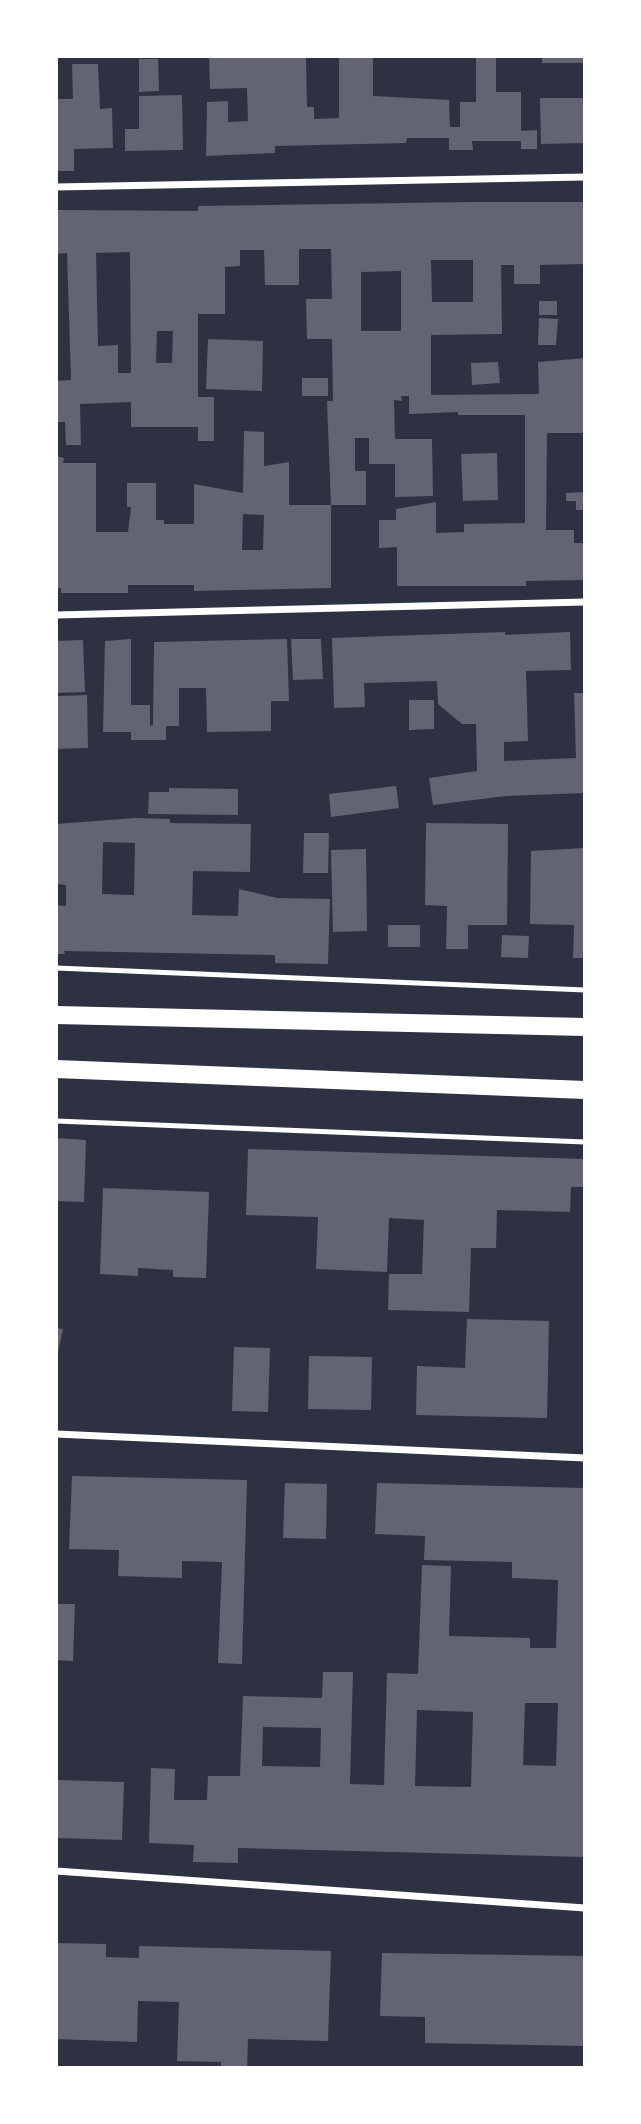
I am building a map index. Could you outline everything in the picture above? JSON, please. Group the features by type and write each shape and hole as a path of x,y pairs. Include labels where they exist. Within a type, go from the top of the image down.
{"main road":[{"path":"56,1014 585,1027"},
{"path":"56,1069 585,1090"}],"street":[{"path":"56,187 585,177"},
{"path":"56,615 585,602"},
{"path":"56,1434 585,1458"},
{"path":"56,1871 585,1908"}],"lane":[{"path":"56,968 585,989"},
{"path":"56,1121 585,1142"}],"building":[{"path":"209,56 306,56 307,107 314,107 314,119 339,118 339,56 373,56 373,96 449,100 450,127 460,127 460,102 476,102 476,56 496,56 496,92 521,92 521,131 537,130 537,149 521,149 521,141 472,141 473,150 449,150 449,138 407,138 406,143 275,146 275,153 206,156 207,102 228,101 228,122 248,121 247,88 210,89"},
{"path":"542,56 585,56 585,63 542,63"},
{"path":"139,59 158,59 159,91 139,92"},
{"path":"72,64 98,64 100,109 112,108 113,148 74,149 74,171 56,171 56,99 73,99"},
{"path":"182,95 183,150 125,151 125,129 139,129 139,96"},
{"path":"540,98 585,98 585,143 541,144"},
{"path":"585,202 585,264 540,265 540,284 514,284 514,265 501,265 502,334 431,335 431,395 539,394 538,362 585,358 585,433 547,433 546,530 574,530 574,543 585,543 585,580 526,581 526,586 397,586 397,547 379,548 379,520 396,520 396,509 436,502 436,533 464,532 464,524 525,523 525,415 458,415 458,412 409,414 409,396 401,396 402,401 394,400 395,439 432,439 433,496 395,497 395,464 369,464 369,438 355,438 355,471 366,471 366,505 331,505 327,401 333,401 332,339 307,339 306,299 332,299 331,249 299,249 299,285 265,285 264,250 240,250 240,266 225,267 225,314 198,314 198,397 214,397 214,441 198,441 198,427 131,427 131,402 80,404 81,445 66,445 65,422 56,422 56,381 71,380 67,253 56,254 56,210 198,211 198,206","holes":["130,252 131,373 118,373 118,345 98,346 96,253","431,260 473,260 473,302 432,302","401,271 401,331 361,331 361,272","157,331 173,331 172,363 156,363"]},
{"path":"539,301 557,301 557,315 539,315"},
{"path":"539,318 558,319 556,345 538,345"},
{"path":"208,339 263,341 262,391 206,389"},
{"path":"498,362 500,383 472,385 471,363"},
{"path":"302,378 328,378 328,396 302,396"},
{"path":"244,431 264,432 264,466 289,462 289,505 331,505 331,588 194,591 194,585 128,585 128,593 61,593 61,588 56,588 56,456 64,458 63,463 96,463 96,532 128,532 131,507 127,507 127,483 156,483 156,520 164,520 164,524 194,524 194,484 243,493","holes":["243,514 264,515 263,550 242,550"]},
{"path":"497,453 498,500 463,501 461,454"},
{"path":"585,492 585,510 576,510 576,501 566,501 566,493"},
{"path":"505,632 505,635 570,632 571,670 526,671 528,741 504,742 504,761 576,758 574,693 585,693 585,793 506,796 433,805 429,778 477,771 476,724 462,724 438,704 437,681 364,683 365,707 334,708 332,638"},
{"path":"131,639 131,705 150,705 150,726 153,725 154,642 287,639 289,701 271,701 271,731 207,732 206,688 179,688 179,726 166,726 166,740 131,740 131,732 103,732 105,641"},
{"path":"291,639 321,639 323,679 293,680"},
{"path":"83,640 85,692 56,693 56,641"},
{"path":"87,695 88,748 56,749 56,696"},
{"path":"409,700 434,700 434,729 409,730"},
{"path":"396,786 399,808 331,817 329,794"},
{"path":"169,788 238,789 238,815 148,814 149,792 169,792"},
{"path":"135,818 170,819 170,823 251,824 250,872 193,871 192,915 238,916 239,889 277,898 330,899 328,964 275,963 275,955 64,951 65,954 56,954 56,905 66,906 66,885 56,884 56,824","holes":["103,842 135,843 134,895 102,894"]},
{"path":"426,823 508,824 507,925 468,925 468,949 446,949 447,906 425,905"},
{"path":"304,833 329,833 328,873 303,873"},
{"path":"585,848 585,958 573,958 574,925 530,924 531,851"},
{"path":"366,849 367,931 333,932 331,850"},
{"path":"388,925 420,925 420,947 388,947"},
{"path":"502,935 529,936 528,958 501,957"},
{"path":"56,1138 86,1140 84,1202 56,1201"},
{"path":"248,1149 585,1159 585,1187 571,1187 570,1212 497,1210 496,1248 471,1248 469,1312 388,1310 389,1274 422,1274 424,1220 389,1218 387,1272 316,1269 318,1217 246,1215"},
{"path":"103,1188 209,1192 206,1278 173,1277 173,1270 138,1268 138,1276 100,1274"},
{"path":"467,1319 549,1321 547,1418 416,1415 417,1366 465,1368"},
{"path":"56,1328 63,1329 57,1357 56,1357"},
{"path":"234,1347 270,1348 268,1412 232,1411"},
{"path":"309,1356 372,1357 371,1410 308,1409"},
{"path":"72,1476 247,1480 242,1664 218,1663 222,1562 182,1561 182,1578 118,1576 119,1550 69,1549"},
{"path":"285,1483 327,1484 326,1539 283,1538"},
{"path":"377,1483 585,1488 585,1857 238,1848 238,1863 193,1862 194,1845 149,1843 151,1768 175,1769 174,1800 207,1800 208,1776 240,1776 243,1696 322,1698 323,1672 353,1672 350,1784 384,1785 387,1673 418,1674 422,1565 451,1566 449,1636 530,1638 530,1648 556,1648 558,1580 512,1578 512,1562 424,1560 425,1536 375,1534","holes":["525,1703 558,1703 556,1766 523,1765","417,1710 473,1712 471,1787 415,1786","263,1727 321,1728 320,1767 262,1766"]},
{"path":"56,1604 75,1604 73,1661 56,1660"},
{"path":"56,1780 124,1782 122,1840 56,1838"},
{"path":"56,1943 106,1944 106,1957 139,1958 139,1946 331,1951 328,2041 248,2039 247,2068 221,2068 221,2062 177,2061 179,2002 138,2001 137,2042 56,2039"},
{"path":"382,1953 585,1956 585,2046 425,2043 425,2017 380,2016"}]}
